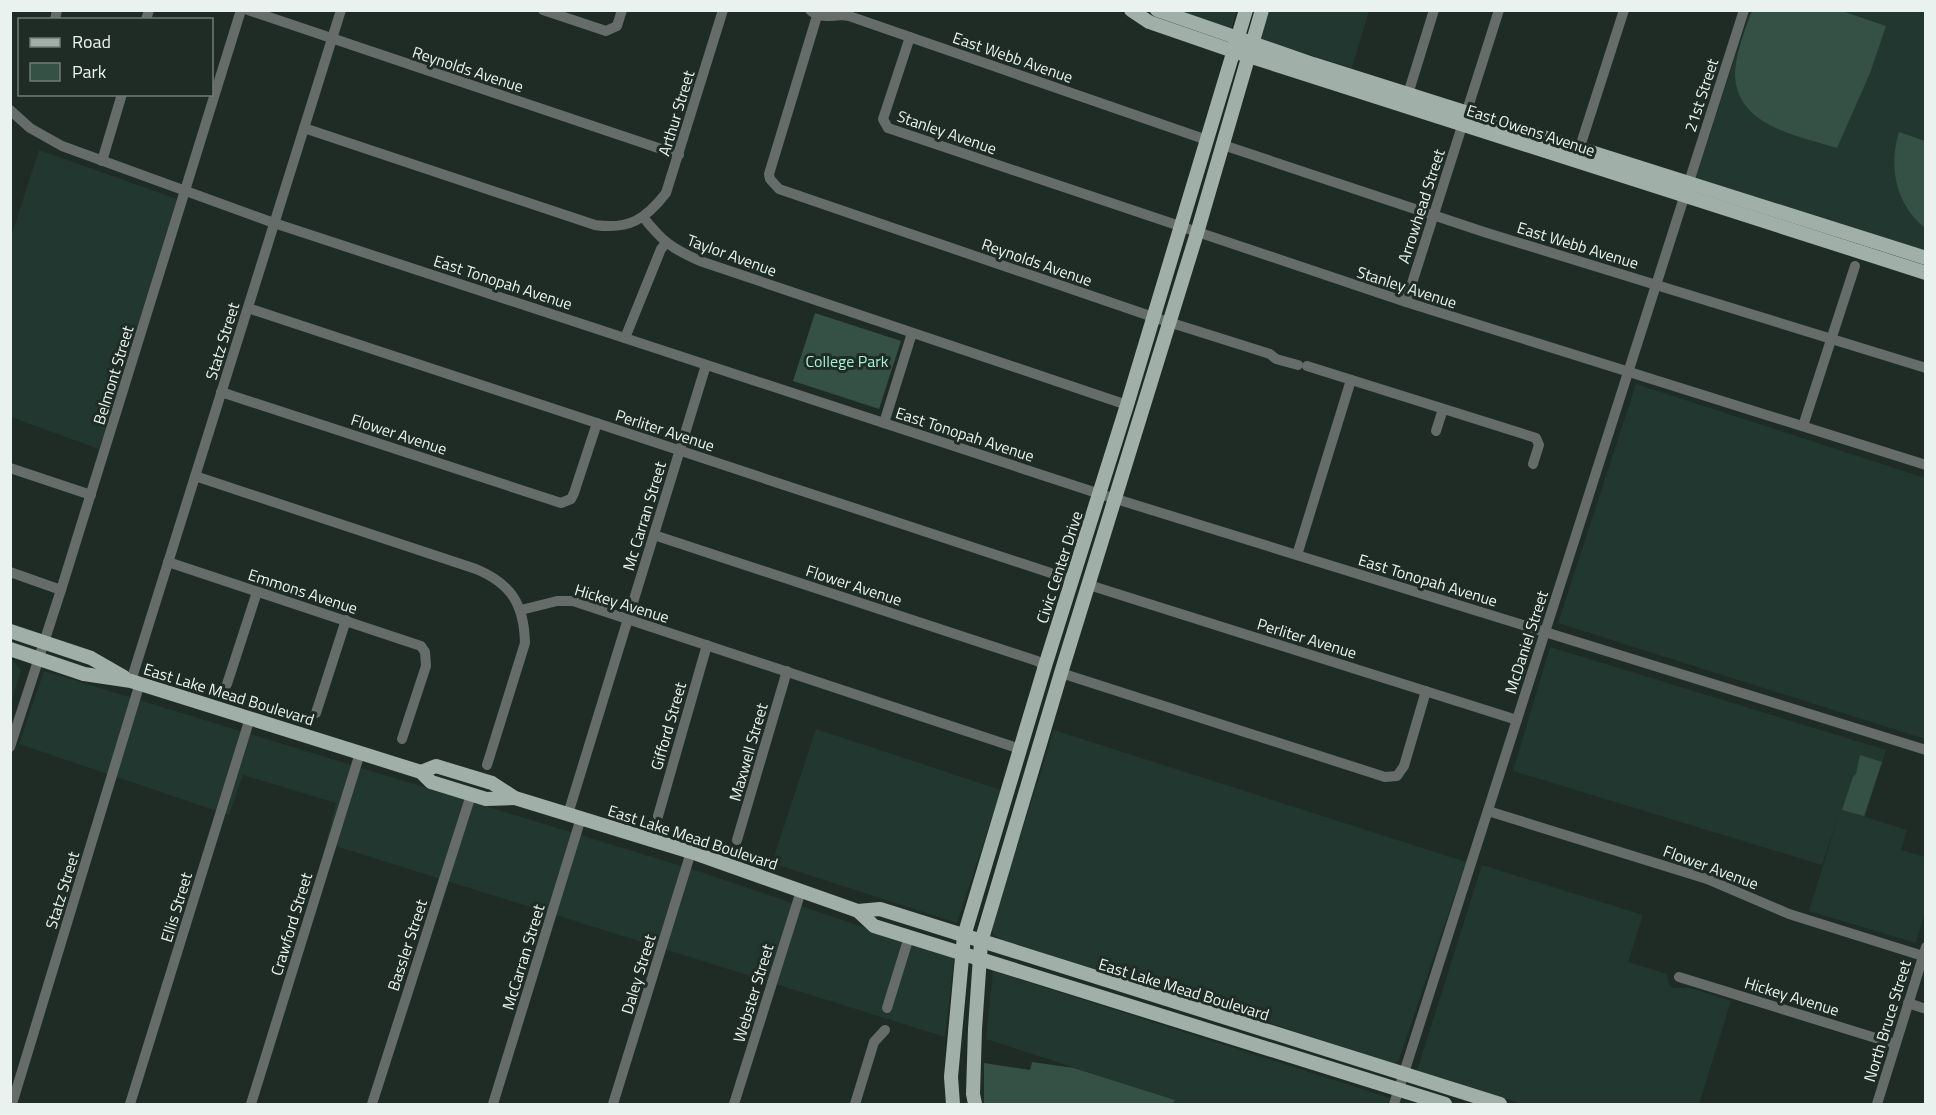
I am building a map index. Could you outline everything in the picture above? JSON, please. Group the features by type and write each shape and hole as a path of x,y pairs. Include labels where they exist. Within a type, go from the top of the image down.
{"main road":[{"name":"East Owens Avenue","path":"1131,10 1149,22 1235,45"},
{"name":"East Owens Avenue","path":"1157,10 1249,50 1687,189 1791,215 1926,258"},
{"name":"Civic Center Drive","path":"953,1104 951,1077 964,936 1246,10"},
{"name":"Civic Center Drive","path":"975,1104 973,1094 975,1029 981,942 1061,673 1197,233 1262,10"},
{"name":"East Owens Avenue","path":"1249,50 1408,94 1464,119"},
{"name":"East Owens Avenue","path":"1687,189 1774,224 1926,273"},
{"path":"1774,224 1791,215"},
{"path":"1060,619 1062,634 1056,660 1061,673"},
{"name":"East Lake Mead Boulevard","path":"10,631 91,658 135,682"},
{"name":"East Lake Mead Boulevard","path":"10,649 84,674 135,682 421,772 431,782 471,795 486,799 515,798"},
{"path":"1045,666 1049,669 1052,679 1048,716"},
{"name":"East Lake Mead Boulevard","path":"421,772 436,766 492,783 515,798 691,852 858,911 874,926 1445,1104"},
{"name":"East Lake Mead Boulevard","path":"858,911 880,909 1500,1104"},
{"path":"1203,1028 1208,1013"}],"street":[{"name":"Belmont Street","path":"10,747 91,495 241,10"},
{"name":"Reynolds Avenue","path":"248,10 679,155"},
{"name":"Statz Street","path":"12,1104 168,562 341,10"},
{"path":"543,10 606,31 617,26 622,10"},
{"name":"Arthur Street","path":"643,217 651,212 666,193 723,10"},
{"path":"1408,94 1434,10"},
{"name":"Arrowhead Street","path":"1406,302 1498,10"},
{"path":"1577,155 1624,10"},
{"name":"21st Street","path":"1687,189 1744,10"},
{"name":"Reynolds Avenue","path":"813,13 769,174 770,179 779,189 1153,317 1270,354 1276,359 1303,365 1536,438 1539,445 1533,464"},
{"name":"East Webb Avenue","path":"813,13 824,17 840,14 849,16 1207,140"},
{"name":"Stanley Avenue","path":"910,37 883,119 888,128 1180,228 1406,302 1926,465"},
{"path":"102,161 121,96"},
{"name":"East Tonopah Avenue","path":"11,112 30,128 62,146 274,223 1115,499 1926,750"},
{"path":"304,128 594,225 608,227 632,223 643,217"},
{"name":"East Webb Avenue","path":"1223,145 1434,216 1926,368"},
{"name":"McDaniel Street","path":"1394,1104 1687,189"},
{"name":"Taylor Avenue","path":"643,217 660,239 676,251 700,261 1127,405"},
{"path":"625,338 661,249 666,243"},
{"path":"1803,426 1855,266"},
{"name":"Perliter Avenue","path":"248,308 1072,580"},
{"path":"884,423 912,333"},
{"name":"Mc Carran Street","path":"575,816 628,619 706,365"},
{"path":"1297,555 1351,380"},
{"name":"Flower Avenue","path":"221,392 561,503 574,494 597,423"},
{"path":"1436,431 1443,409"},
{"path":"10,468 91,495"},
{"path":"195,477 476,569 491,576 507,588 521,610 525,623 524,651 488,765"},
{"name":"Flower Avenue","path":"654,535 1045,666"},
{"name":"Emmons Avenue","path":"168,562 421,646 425,652 426,666 402,739"},
{"path":"10,572 61,590"},
{"name":"Perliter Avenue","path":"1089,585 1517,720"},
{"path":"227,684 257,591"},
{"name":"Hickey Avenue","path":"521,610 548,603 573,602 1020,749"},
{"path":"315,713 346,620"},
{"name":"Gifford Street","path":"658,816 707,645"},
{"name":"Maxwell Street","path":"737,840 787,671"},
{"path":"1061,673 1385,777 1397,776 1404,766 1426,691"},
{"name":"Ellis Street","path":"130,1104 250,718"},
{"name":"Crawford Street","path":"251,1104 360,753"},
{"name":"Bassler Street","path":"372,1104 471,795"},
{"name":"Flower Avenue","path":"1488,811 1707,879 1789,914 1924,952"},
{"name":"McCarran Street","path":"493,1104 575,816"},
{"name":"Daley Street","path":"613,1104 691,852"},
{"name":"Webster Street","path":"734,1104 801,891"},
{"path":"887,1008 909,937"},
{"name":"North Bruce Street","path":"1876,1104 1924,952"},
{"name":"Hickey Avenue","path":"1679,976 1895,1044"},
{"path":"1908,1003 1926,1009"},
{"path":"855,1104 874,1042 885,1030"}],"shaded area":[{"path":"1176,11 1237,11 1231,30"},
{"path":"1269,11 1369,11 1352,68 1260,39"},
{"path":"1750,11 1925,11 1925,255 1695,180"},
{"path":"39,150 177,199 99,449 11,417 11,237"},
{"path":"1636,384 1925,478 1925,739 1558,623"},
{"path":"1550,647 1886,750 1865,817 1907,830 1901,850 1925,857 1925,912 1916,943 1809,911 1839,814 1822,865 1513,771"},
{"path":"10,658 21,670 11,704"},
{"path":"44,671 698,871 954,958 945,1037 326,843 336,803 243,775 229,815 19,744"},
{"path":"816,729 1001,790 957,923 772,863"},
{"path":"1054,730 1466,862 1398,1062 1393,1063 1001,940 994,935 992,930 996,913"},
{"path":"1482,865 1643,915 1628,962 1667,974 1669,984 1673,988 1690,988 1731,1001 1699,1104 1522,1104 1417,1071"},
{"path":"993,971 1390,1098 1388,1104 1174,1104 1175,1100 986,1039"}],"green space":[{"path":"1752,11 1842,11 1886,26 1870,73 1837,148 1771,126 1745,105 1738,91 1735,73 1739,49"},
{"path":"1899,132 1925,141 1925,228 1907,208 1897,184 1894,159"},
{"name":"College Park","path":"815,313 901,341 879,409 793,381"},
{"path":"1860,755 1882,762 1864,816 1842,810 1856,774"},
{"path":"1032,1062 1074,1068 1175,1100 1173,1104 984,1104 984,1063 1030,1070"}]}
